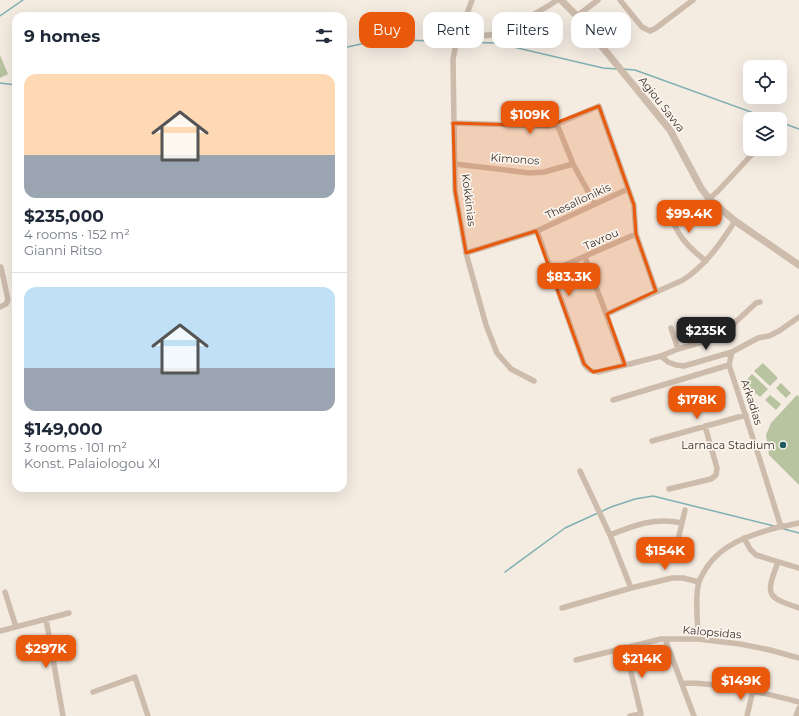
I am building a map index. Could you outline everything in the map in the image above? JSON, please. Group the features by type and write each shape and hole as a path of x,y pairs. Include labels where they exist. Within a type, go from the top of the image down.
{"street":[{"name":"Kokkinias","path":"468,12 472,0"},
{"path":"538,12 557,0"},
{"name":"Agiou Savva","path":"561,0 573,12"},
{"path":"582,12 598,0"},
{"path":"620,0 642,27 650,31 692,0"},
{"name":"Kokkinias","path":"455,48 452,71 454,94 453,123 455,191 466,253 486,325 497,353 511,369 534,381"},
{"name":"Agiou Savva","path":"602,48 670,130 701,188 709,198 735,221 799,264"},
{"path":"453,123 544,127 557,124 599,106 634,205 636,234 656,291"},
{"path":"557,124 573,164 595,204"},
{"path":"709,198 718,191 750,156"},
{"name":"Kimonos","path":"455,164 530,172 544,172 573,164"},
{"name":"Thesallonikis","path":"466,253 537,231 628,189"},
{"path":"668,211 681,238 691,250 706,261"},
{"path":"607,314 683,280 694,273 706,261 735,221"},
{"name":"Thesallonikis","path":"537,231 587,369 593,372 598,372 625,365"},
{"name":"Tavrou","path":"551,270 585,257 636,234"},
{"path":"585,257 625,365 661,356 719,335 727,330 756,303 760,302"},
{"path":"0,307 6,304 8,300 1,267"},
{"path":"661,356 668,362 684,366 732,352 758,338 769,336 780,331 799,317"},
{"path":"671,328 678,349"},
{"path":"613,400 729,365 732,352"},
{"name":"Arkadias","path":"729,365 746,415 779,527"},
{"path":"652,441 746,415"},
{"path":"669,489 711,479 716,475 717,468 705,426"},
{"path":"580,470 610,535 631,588"},
{"path":"678,540 686,510"},
{"path":"610,535 651,521 667,520 682,523"},
{"path":"698,639 697,596 699,582 703,572 716,556 730,544 744,538 779,527 799,523"},
{"path":"744,538 754,553 759,556 799,568"},
{"path":"778,562 770,584 771,593 780,602 799,608"},
{"path":"562,608 631,588 676,578 699,582"},
{"path":"5,592 16,627"},
{"path":"0,631 69,613"},
{"path":"46,619 63,716"},
{"name":"Kalopsidas","path":"576,660 658,639 698,639 740,644 799,658"},
{"path":"665,639 694,716"},
{"path":"625,648 642,714 630,716"},
{"path":"93,692 135,677 148,716"},
{"path":"682,683 720,684 753,690 799,702"},
{"path":"747,716 753,690"},
{"path":"796,716 799,708"}],"highlighted area":[{"path":"599,106 634,205 636,234 656,291 607,314 625,365 593,372 584,364 536,231 466,253 455,191 453,123 548,126"}],"green space":[{"path":"0,55 8,74 0,78"},
{"path":"763,363 778,378 770,386 754,371"},
{"path":"752,374 768,389 760,397 744,383"},
{"path":"781,383 791,393 786,398 776,388"},
{"path":"770,395 781,404 776,410 765,400"},
{"name":"Larnaca Stadium","path":"797,395 799,397 799,485 769,455 766,435 771,423"}],"waterway":[{"path":"0,16 23,0"},
{"path":"347,47 383,39 423,41"},
{"path":"484,43 496,43 603,68 617,69"},
{"path":"623,69 635,70 751,112"},
{"path":"0,83 12,84"},
{"path":"787,125 799,129"},
{"path":"505,572 565,528 611,507 635,499 653,496 774,526"},
{"path":"784,529 799,533"}],"place":[{"name":"Larnaca Stadium","path":"783,445"}]}
